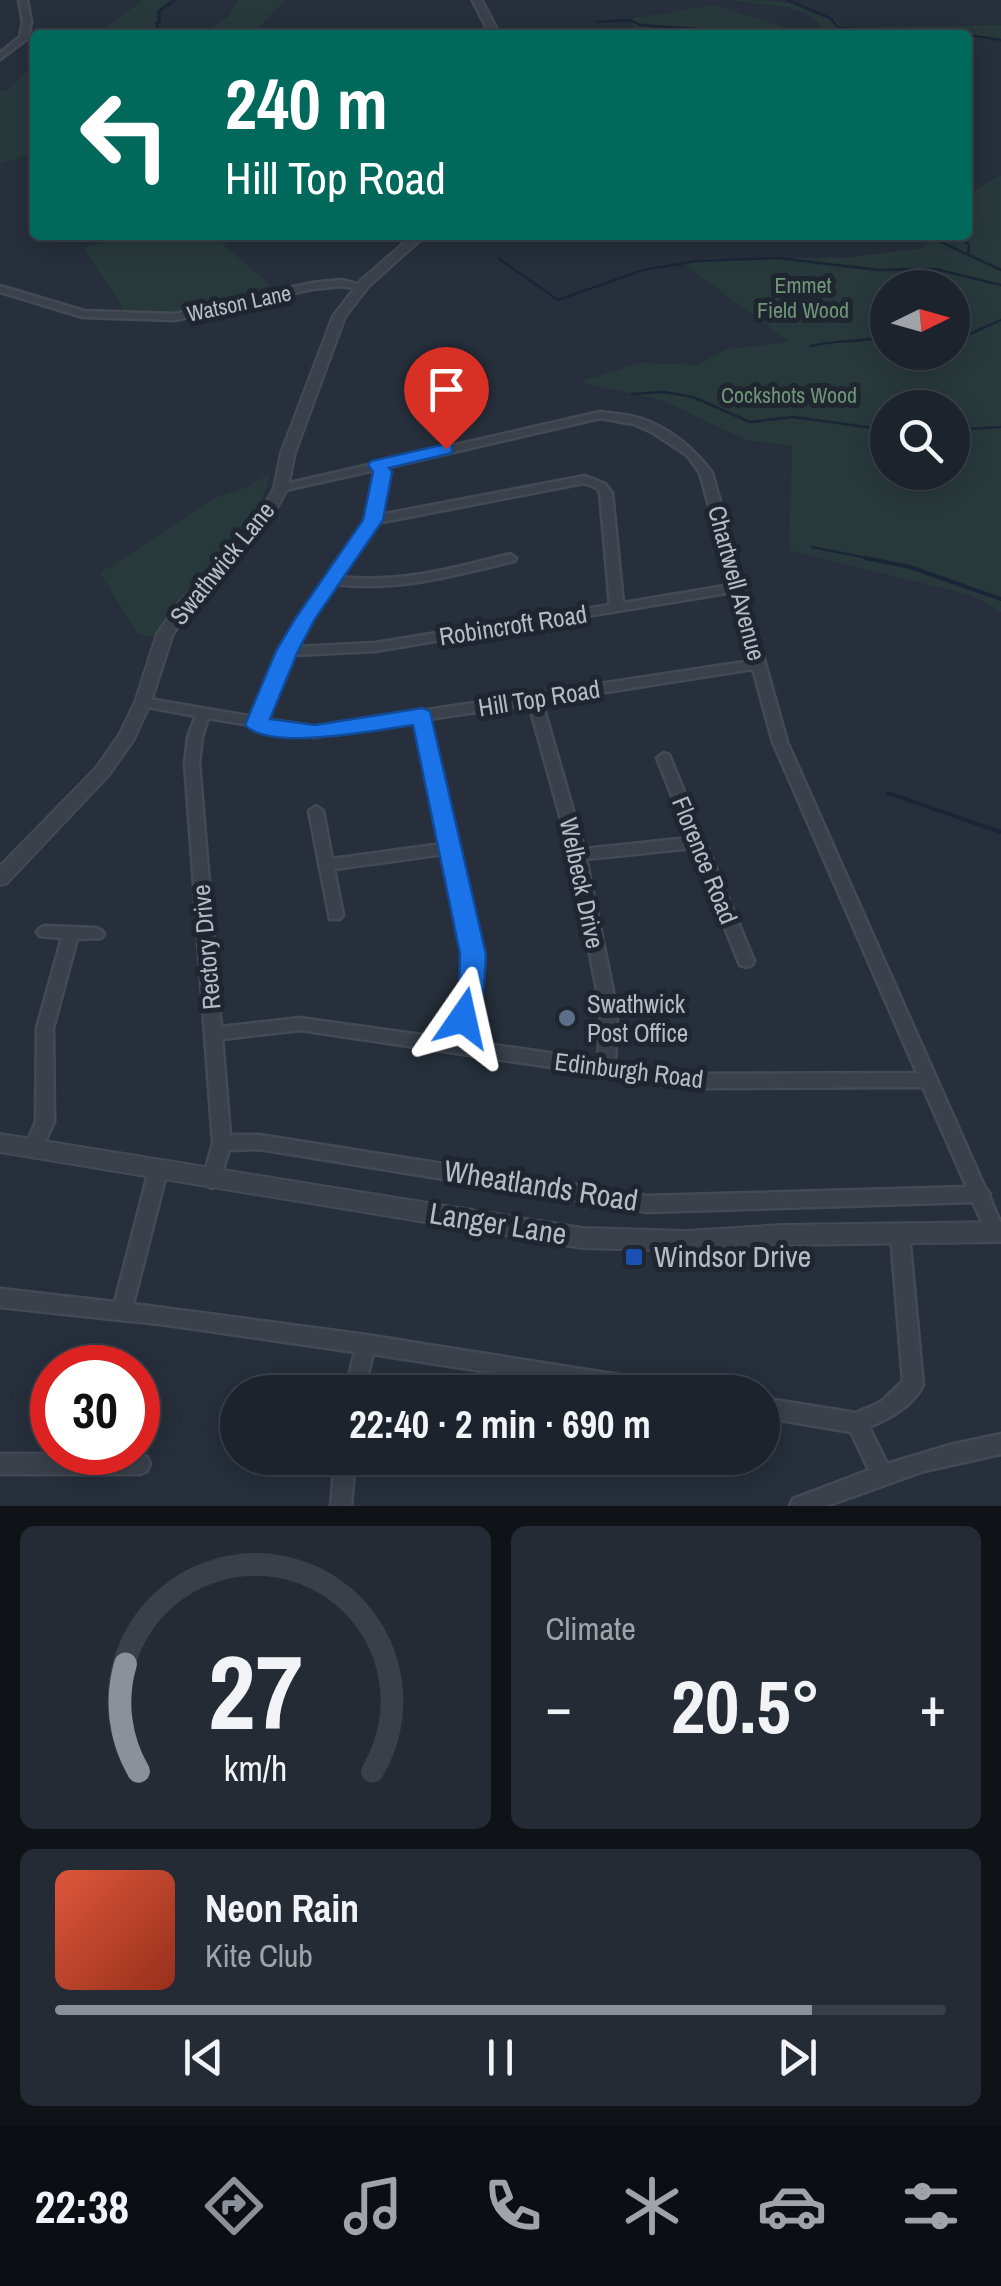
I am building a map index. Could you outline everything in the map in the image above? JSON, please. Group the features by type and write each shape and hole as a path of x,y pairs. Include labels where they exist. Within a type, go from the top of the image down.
{"street":[{"path":"0,57 24,38 27,22 23,0"},
{"path":"477,0 492,30"},
{"name":"Swathwick Lane","path":"0,878 102,772 127,736 143,702 165,634 268,512 280,488 288,453 339,316 362,287 414,240"},
{"name":"Watson Lane","path":"0,289 92,316 175,316 312,286 342,283 362,287"},
{"name":"Chartwell Avenue","path":"280,488 600,415 637,421 677,443 700,462 722,524 780,742 927,1080 998,1232"},
{"path":"256,725 287,651 373,520 382,472 378,465"},
{"path":"373,520 586,479 601,486 606,494 616,608"},
{"path":"336,580 362,584 409,582 510,558"},
{"name":"Robincroft Road","path":"287,651 375,647 737,588"},
{"name":"Hill Top Road","path":"143,702 256,725 315,732 758,664"},
{"name":"Welbeck Drive","path":"534,698 578,855 609,1010 606,1071"},
{"name":"Rectory Drive","path":"204,714 195,737 192,763 222,1143 212,1180"},
{"path":"422,716 473,954 472,987 456,1046"},
{"name":"Florence Road","path":"664,758 746,962"},
{"path":"316,810 334,915"},
{"path":"578,855 698,842"},
{"path":"326,866 450,848"},
{"path":"44,932 96,934"},
{"path":"33,1149 45,1122 45,1028 71,933"},
{"name":"Edinburgh Road","path":"214,1034 300,1024 606,1071 694,1080 927,1080"},
{"name":"Wheatlands Road","path":"222,1143 259,1142 647,1204 981,1194"},
{"name":"Langer Lane","path":"0,1143 583,1238 688,1241 782,1234 998,1232"},
{"path":"122,1310 158,1170"},
{"path":"780,1410 857,1422 888,1409 913,1385 900,1234"},
{"path":"0,1298 122,1310 562,1375"},
{"path":"358,1375 366,1344"},
{"path":"857,1422 882,1475"},
{"path":"800,1506 882,1475 972,1448 1001,1444"},
{"path":"0,1464 30,1464"},
{"path":"341,1506 344,1475"}],"green space":[{"path":"143,0 170,0 156,11 158,30 103,30"},
{"path":"239,0 285,0 257,30 209,30 228,16"},
{"path":"733,0 778,1 806,7 845,28 1001,25 1001,41 972,38 972,30 823,30 807,14 784,6"},
{"path":"713,5 785,27 814,30 666,30 634,28 629,19"},
{"path":"30,68 30,154 0,164 0,92 9,89"},
{"path":"1001,175 1001,612 971,595 789,550 792,446 746,440 661,400 579,382 640,363 697,365 727,349 790,342 686,266 706,258 845,258 923,248 927,240 972,240 972,192"},
{"path":"112,240 219,240 271,286 172,313 125,311 84,248"},
{"path":"271,473 251,519 221,559 156,637 138,635 100,573 215,498 248,487"}],"waterway":[{"path":"159,30 156,24 160,22 159,11 175,0"},
{"path":"787,0 830,18 839,28 871,30"},
{"path":"597,22 630,20 640,25 711,30"},
{"path":"759,30 772,30"},
{"path":"972,36 1001,40"},
{"path":"937,240 1001,270"},
{"path":"964,240 969,245 968,254"},
{"path":"498,258 558,300 643,270 696,261 778,258 878,270 935,269 1001,285"},
{"path":"970,334 1001,320"},
{"path":"811,346 870,340"},
{"path":"632,394 664,392 693,397 750,422 793,417 870,428"},
{"path":"970,429 1001,427"},
{"path":"812,547 877,560"},
{"path":"865,558 910,567 1001,599"},
{"path":"888,793 1001,832"}],"place":[{"name":"Swathwick Post Office","path":"567,1018"},
{"name":"Windsor Drive","path":"634,1257"}],"route":[{"path":"446,449 378,465 382,472 373,520 336,580 305,619 256,725 315,732 422,716 473,954 472,987 463,1018"}],"park label":[{"name":"Emmet Field Wood","path":"803,298"},
{"name":"Cockshots Wood","path":"789,395"}]}
